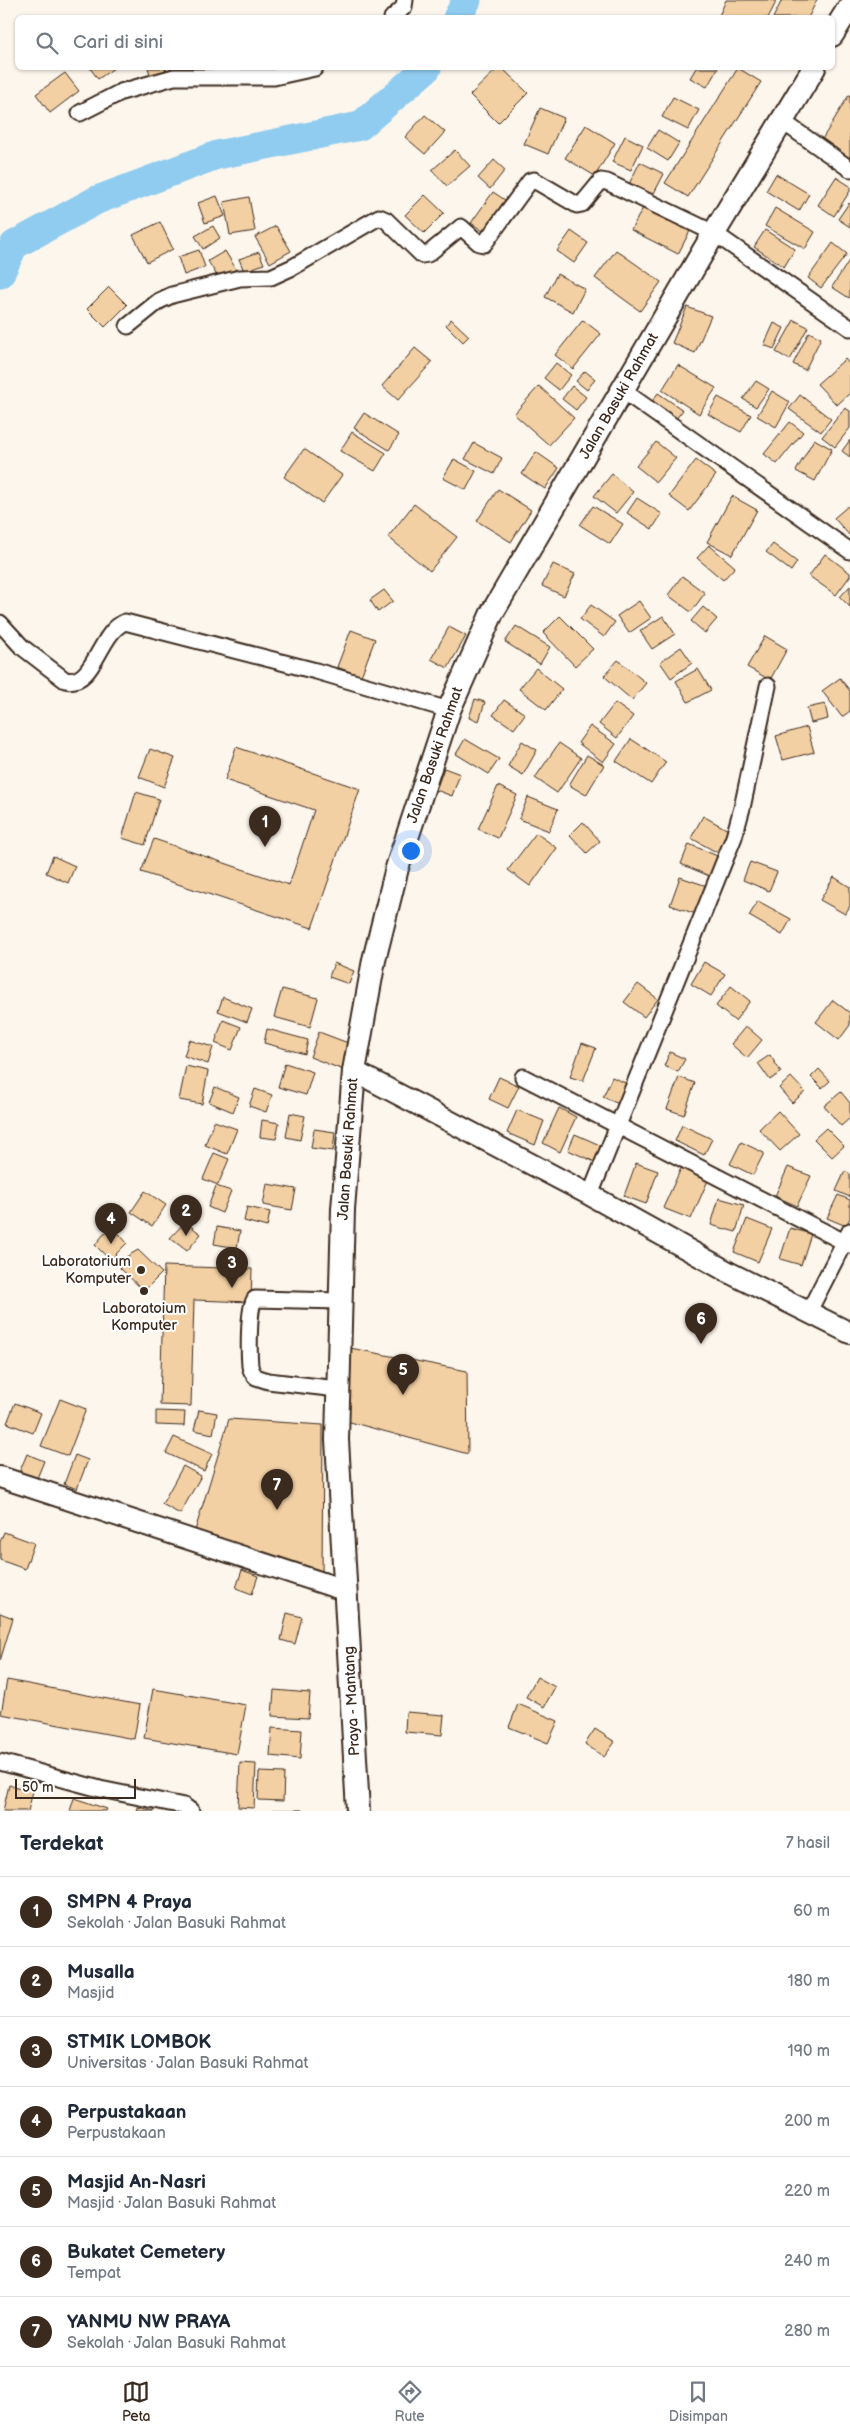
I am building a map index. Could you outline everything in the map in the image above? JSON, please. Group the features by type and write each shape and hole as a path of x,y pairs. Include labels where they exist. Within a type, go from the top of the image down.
{"main road":[{"path":"835,31 850,6"},
{"name":"Jalan Basuki Rahmat","path":"344,1590 337,1440 343,1209 354,1071 374,960 397,868 449,710 492,613 714,233 813,70"},
{"path":"354,1071 590,1195 730,1273 850,1333"},
{"path":"0,1477 344,1590"},
{"name":"Praya - Mantang","path":"344,1590 358,1811"}],"street":[{"path":"395,15 404,7 405,0"},
{"path":"80,113 121,92 174,77 274,78 307,70"},
{"path":"782,121 850,169"},
{"path":"128,326 159,301 172,294 233,279 271,276 293,267 379,217 386,220 422,254 428,254 462,226 479,243 484,244 532,180 577,205 582,204 604,181 714,233 850,328"},
{"path":"622,390 850,551"},
{"path":"0,623 22,647 65,680 73,682 80,680 87,673 109,633 115,626 125,622 316,671 449,710"},
{"path":"590,1195 734,837 768,686"},
{"path":"523,1077 848,1239 808,1313"},
{"path":"337,1389 276,1382 256,1377 250,1366 251,1327 252,1303 254,1299 340,1301"},
{"path":"0,1762 100,1789 184,1806 191,1811"}],"building":[{"path":"726,0 773,0 776,2 770,15 719,15"},
{"path":"782,0 817,0 810,15 774,15"},
{"path":"91,70 111,70 98,79"},
{"path":"149,70 166,70 166,72 151,77"},
{"path":"496,70 504,70 528,93 498,123 470,95"},
{"path":"695,70 717,70 707,87 690,78"},
{"path":"737,70 741,70 761,82 688,197 665,183"},
{"path":"65,73 79,91 50,113 36,94"},
{"path":"850,95 850,158 821,141"},
{"path":"673,97 699,110 688,130 662,117"},
{"path":"540,108 564,118 548,154 524,144"},
{"path":"425,115 445,132 425,154 405,137"},
{"path":"586,125 615,143 595,176 565,158"},
{"path":"658,130 679,143 668,161 647,148"},
{"path":"625,136 643,145 631,170 612,162"},
{"path":"455,150 470,166 447,186 432,170"},
{"path":"494,160 505,170 490,189 478,178"},
{"path":"640,162 664,174 651,199 627,188"},
{"path":"776,174 809,194 799,211 766,191"},
{"path":"836,177 850,186 850,191 834,216 818,205"},
{"path":"493,192 508,202 486,233 471,223"},
{"path":"425,195 444,213 424,233 405,215"},
{"path":"217,196 225,216 205,223 198,203"},
{"path":"249,197 255,231 230,235 224,202"},
{"path":"850,204 850,227 838,219"},
{"path":"644,206 690,231 678,254 631,230"},
{"path":"775,208 815,232 805,249 765,226"},
{"path":"160,222 173,249 147,262 133,235"},
{"path":"213,226 220,238 203,249 195,236"},
{"path":"276,226 291,251 270,263 255,237"},
{"path":"765,230 795,249 784,267 754,247"},
{"path":"571,231 588,243 574,263 557,251"},
{"path":"833,243 847,254 821,288 808,278"},
{"path":"199,250 205,267 184,275 178,257"},
{"path":"616,250 661,282 640,311 595,278"},
{"path":"225,251 236,269 219,279 208,261"},
{"path":"259,252 264,264 244,271 239,259"},
{"path":"850,259 850,297 849,298 832,287"},
{"path":"557,274 585,289 573,312 545,297"},
{"path":"109,287 127,305 105,327 87,309"},
{"path":"687,307 711,316 695,353 672,343"},
{"path":"451,319 469,336 463,342 446,325"},
{"path":"583,320 601,334 573,369 555,355"},
{"path":"794,320 808,327 790,360 776,352"},
{"path":"774,323 784,328 774,349 764,345"},
{"path":"809,332 821,338 805,370 793,364"},
{"path":"415,348 432,362 398,400 382,386"},
{"path":"845,359 850,365 850,393 837,405 817,384"},
{"path":"556,363 571,375 559,390 544,378"},
{"path":"678,365 716,388 699,414 662,390"},
{"path":"585,371 595,379 587,390 576,381"},
{"path":"756,381 769,389 756,407 743,399"},
{"path":"539,386 574,418 549,445 514,414"},
{"path":"572,386 586,397 576,410 562,399"},
{"path":"772,391 790,402 776,427 757,416"},
{"path":"658,393 683,410 675,420 651,403"},
{"path":"800,395 831,419 821,432 789,409"},
{"path":"718,397 751,415 741,432 708,414"},
{"path":"845,408 850,411 850,428 835,447 822,437"},
{"path":"364,413 399,435 389,450 354,428"},
{"path":"790,422 803,432 777,464 764,454"},
{"path":"352,432 386,453 375,471 340,451"},
{"path":"814,439 832,449 815,481 796,471"},
{"path":"850,440 850,457 842,451"},
{"path":"656,442 676,458 656,482 636,466"},
{"path":"474,443 502,458 494,474 465,459"},
{"path":"304,449 342,475 322,503 284,477"},
{"path":"536,452 559,468 545,489 522,474"},
{"path":"454,459 476,471 466,490 443,478"},
{"path":"696,460 716,475 689,511 669,496"},
{"path":"612,474 633,492 616,513 594,496"},
{"path":"498,489 531,510 511,542 477,521"},
{"path":"732,496 757,510 732,555 707,542"},
{"path":"637,498 662,514 652,529 627,513"},
{"path":"414,504 457,537 430,571 388,537"},
{"path":"593,506 623,524 610,544 580,525"},
{"path":"848,506 850,508 850,536 834,518"},
{"path":"773,544 797,562 791,571 766,552"},
{"path":"709,545 735,567 723,580 697,558"},
{"path":"825,554 850,573 850,576 836,595 809,576"},
{"path":"553,564 575,574 564,596 542,586"},
{"path":"682,576 705,593 691,612 668,595"},
{"path":"850,586 850,607 840,597"},
{"path":"384,590 393,601 378,612 370,600"},
{"path":"639,601 651,618 629,633 617,616"},
{"path":"591,605 615,622 604,637 580,619"},
{"path":"703,607 717,619 705,633 691,621"},
{"path":"560,616 593,649 575,666 543,633"},
{"path":"663,616 675,634 652,649 640,631"},
{"path":"516,626 550,647 540,664 505,642"},
{"path":"449,627 466,636 448,668 431,659"},
{"path":"351,630 375,639 361,676 337,667"},
{"path":"765,636 787,649 770,680 747,667"},
{"path":"681,647 692,663 671,678 660,662"},
{"path":"618,660 646,683 632,700 604,676"},
{"path":"536,668 562,689 546,710 519,689"},
{"path":"698,669 711,690 688,702 676,681"},
{"path":"840,678 850,691 850,711 842,717 822,691"},
{"path":"475,699 485,702 479,721 469,718"},
{"path":"504,700 525,714 514,729 493,715"},
{"path":"615,703 633,716 617,738 599,724"},
{"path":"825,704 828,719 811,723 807,708"},
{"path":"590,726 616,744 603,762 578,743"},
{"path":"807,727 814,752 783,760 776,736"},
{"path":"465,739 499,759 489,774 456,754"},
{"path":"631,739 666,762 651,784 616,761"},
{"path":"522,741 537,750 523,775 508,766"},
{"path":"559,743 581,758 557,793 535,778"},
{"path":"236,747 360,789 312,928 141,872 154,839 289,885 314,810 225,780"},
{"path":"150,749 175,758 164,787 139,777"},
{"path":"587,755 604,765 586,795 569,785"},
{"path":"444,768 460,774 452,796 436,790"},
{"path":"498,786 517,795 498,838 478,829"},
{"path":"136,792 159,799 145,845 122,838"},
{"path":"528,797 558,809 549,831 519,819"},
{"path":"703,816 730,831 718,853 691,838"},
{"path":"583,822 600,841 587,853 570,835"},
{"path":"536,833 557,848 530,886 508,870"},
{"path":"689,844 722,858 714,878 681,864"},
{"path":"53,856 75,866 68,883 46,873"},
{"path":"750,862 777,872 769,891 743,880"},
{"path":"680,877 710,887 699,915 670,905"},
{"path":"834,877 850,887 850,906 845,914 820,900"},
{"path":"758,901 791,919 782,935 749,916"},
{"path":"704,962 725,974 711,996 691,984"},
{"path":"334,963 354,971 349,984 329,977"},
{"path":"638,984 658,999 644,1017 624,1002"},
{"path":"731,986 750,1001 735,1021 716,1006"},
{"path":"282,989 318,998 310,1027 274,1017"},
{"path":"223,997 252,1009 247,1022 218,1011"},
{"path":"833,1000 850,1013 850,1025 839,1040 816,1022"},
{"path":"223,1020 241,1027 232,1050 215,1043"},
{"path":"746,1026 762,1040 747,1058 731,1044"},
{"path":"267,1029 308,1040 305,1054 264,1043"},
{"path":"319,1032 356,1046 346,1071 310,1057"},
{"path":"189,1040 213,1047 208,1064 184,1056"},
{"path":"582,1043 596,1048 583,1081 570,1077"},
{"path":"670,1052 685,1059 678,1072 664,1066"},
{"path":"770,1055 781,1072 770,1080 758,1063"},
{"path":"285,1063 313,1072 306,1095 278,1087"},
{"path":"186,1066 208,1071 202,1104 179,1100"},
{"path":"819,1069 830,1081 822,1088 811,1077"},
{"path":"499,1077 519,1086 508,1108 489,1099"},
{"path":"612,1077 630,1085 621,1105 603,1097"},
{"path":"679,1077 695,1083 684,1115 667,1109"},
{"path":"791,1077 805,1092 792,1103 779,1088"},
{"path":"215,1087 239,1097 233,1112 209,1102"},
{"path":"255,1089 272,1095 266,1112 249,1106"},
{"path":"841,1092 850,1103 850,1118 841,1126 824,1106"},
{"path":"559,1108 576,1117 560,1152 543,1143"},
{"path":"517,1110 544,1121 535,1145 507,1133"},
{"path":"778,1111 799,1134 780,1151 759,1129"},
{"path":"290,1113 305,1116 300,1140 286,1137"},
{"path":"262,1120 279,1123 276,1139 260,1137"},
{"path":"214,1121 237,1129 227,1154 205,1145"},
{"path":"682,1125 712,1139 704,1155 675,1141"},
{"path":"826,1128 844,1146 832,1157 814,1139"},
{"path":"314,1129 335,1132 333,1151 311,1148"},
{"path":"575,1134 602,1146 595,1162 568,1150"},
{"path":"741,1142 764,1153 753,1175 730,1164"},
{"path":"214,1153 229,1159 218,1185 203,1179"},
{"path":"636,1163 658,1171 646,1204 624,1196"},
{"path":"682,1166 709,1178 691,1219 663,1208"},
{"path":"788,1167 811,1176 797,1206 775,1196"},
{"path":"845,1171 850,1174 850,1197 836,1191"},
{"path":"267,1184 296,1189 292,1210 263,1205"},
{"path":"216,1186 231,1191 222,1213 208,1207"},
{"path":"145,1191 166,1205 152,1226 131,1212"},
{"path":"838,1195 850,1200 850,1218 846,1226 827,1218"},
{"path":"719,1198 744,1205 736,1232 711,1225"},
{"path":"247,1207 270,1212 267,1227 244,1221"},
{"path":"747,1219 772,1229 758,1262 734,1252"},
{"path":"185,1222 201,1234 187,1251 170,1238"},
{"path":"217,1227 240,1231 237,1248 214,1244"},
{"path":"114,1228 127,1243 110,1260 95,1245 103,1235"},
{"path":"790,1228 811,1234 801,1265 780,1259"},
{"name":"Laboratorium Komputer","path":"138,1250 162,1273 144,1291 120,1268 126,1257"},
{"path":"164,1266 252,1269 251,1302 194,1300 191,1406 160,1405"},
{"path":"340,1346 467,1371 468,1454 339,1419"},
{"path":"60,1399 86,1409 68,1456 41,1446"},
{"path":"15,1403 41,1413 33,1433 7,1423"},
{"path":"199,1410 217,1413 213,1434 194,1430"},
{"path":"156,1411 185,1412 184,1426 156,1425"},
{"path":"229,1419 323,1425 322,1578 193,1537"},
{"path":"174,1437 212,1454 204,1471 166,1453"},
{"path":"27,1454 44,1461 33,1488 16,1480"},
{"path":"75,1455 88,1460 77,1489 64,1484"},
{"path":"183,1466 201,1476 180,1514 162,1504"},
{"path":"4,1532 34,1543 25,1569 0,1560 0,1542"},
{"path":"242,1570 258,1576 252,1594 236,1588"},
{"path":"0,1613 13,1618 0,1661"},
{"path":"287,1613 302,1617 295,1644 281,1640"},
{"path":"537,1677 555,1687 544,1707 526,1697"},
{"path":"7,1680 140,1705 134,1739 1,1714"},
{"path":"153,1689 246,1705 237,1754 144,1738"},
{"path":"274,1690 310,1693 308,1718 272,1716"},
{"path":"518,1704 558,1721 548,1743 509,1727"},
{"path":"406,1712 444,1715 442,1735 405,1732"},
{"path":"272,1728 302,1730 300,1759 270,1756"},
{"path":"595,1729 615,1742 604,1757 585,1744"},
{"path":"240,1763 256,1764 254,1808 238,1807"},
{"path":"259,1772 284,1773 283,1801 258,1800"},
{"path":"9,1785 33,1791 28,1811 3,1811"},
{"path":"74,1798 107,1809 106,1811 70,1811"},
{"path":"138,1807 155,1811 137,1811"},
{"path":"302,1810 302,1811 272,1811"}],"waterway":[{"path":"459,15 467,0"},
{"path":"0,274 14,245 97,200 217,155 360,126 425,70"}],"place":[{"name":"SMPN 4 Praya","path":"265,847"},
{"name":"Musalla","path":"186,1236"},
{"name":"Perpustakaan","path":"111,1244"},
{"name":"Laboratorium Komputer","path":"141,1270"},
{"name":"STMIK LOMBOK","path":"232,1288"},
{"name":"Laboratoium Komputer","path":"144,1291"},
{"name":"Bukatet Cemetery","path":"701,1344"},
{"name":"Masjid An-Nasri","path":"403,1395"},
{"name":"YANMU NW PRAYA","path":"277,1510"}]}
